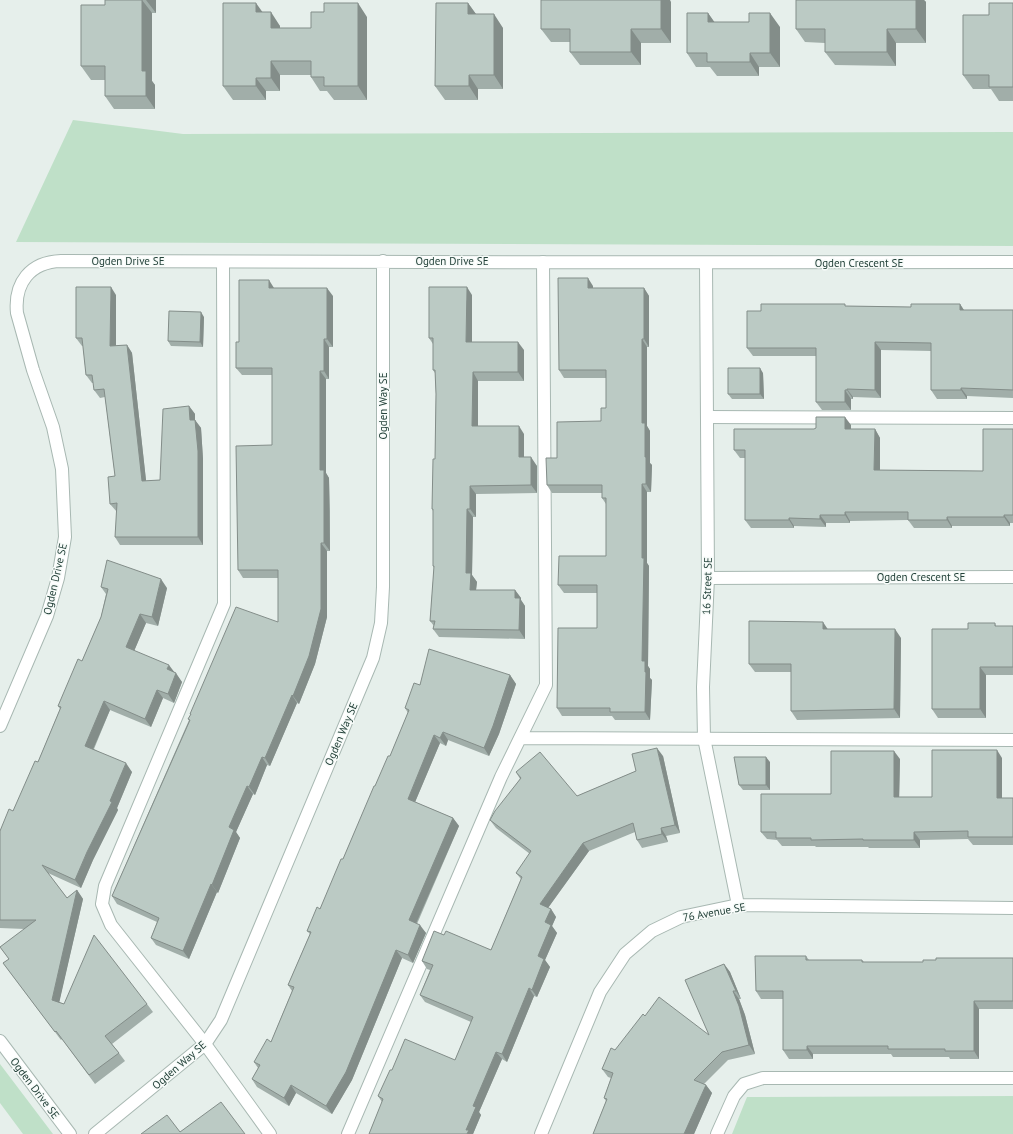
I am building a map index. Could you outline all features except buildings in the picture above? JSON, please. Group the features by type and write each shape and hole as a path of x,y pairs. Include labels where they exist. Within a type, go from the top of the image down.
{"street":[{"name":"Ogden Drive SE","path":"0,726 47,616 58,578 65,537 62,469 53,427 33,370 17,314 16,299 20,285 25,277 41,264 51,262 382,261 706,263"},
{"name":"Ogden Way SE","path":"95,1134 205,1044 221,1020 373,658 381,623 382,587 382,261"},
{"path":"223,262 224,604 105,886 102,904 111,925 205,1044 270,1134"},
{"path":"348,1134 501,777 546,685 543,262"},
{"name":"Ogden Crescent SE","path":"706,263 1013,262"},
{"name":"16 Street SE","path":"706,263 708,578 703,687 704,738 738,905"},
{"path":"707,417 1013,418"},
{"name":"Ogden Crescent SE","path":"708,578 1013,577"},
{"path":"521,738 1013,740"},
{"name":"76 Avenue SE","path":"541,1134 600,992 625,954 652,931 681,916 738,905 1013,908"},
{"name":"Ogden Drive SE","path":"0,1041 70,1134"},
{"path":"717,1134 734,1096 744,1084 763,1078 1013,1078"}],"green space":[{"path":"73,120 183,134 1013,132 1013,246 16,242"},
{"path":"0,1064 53,1134 23,1134 0,1103"},
{"path":"1013,1096 1013,1134 732,1134 747,1097"}]}
